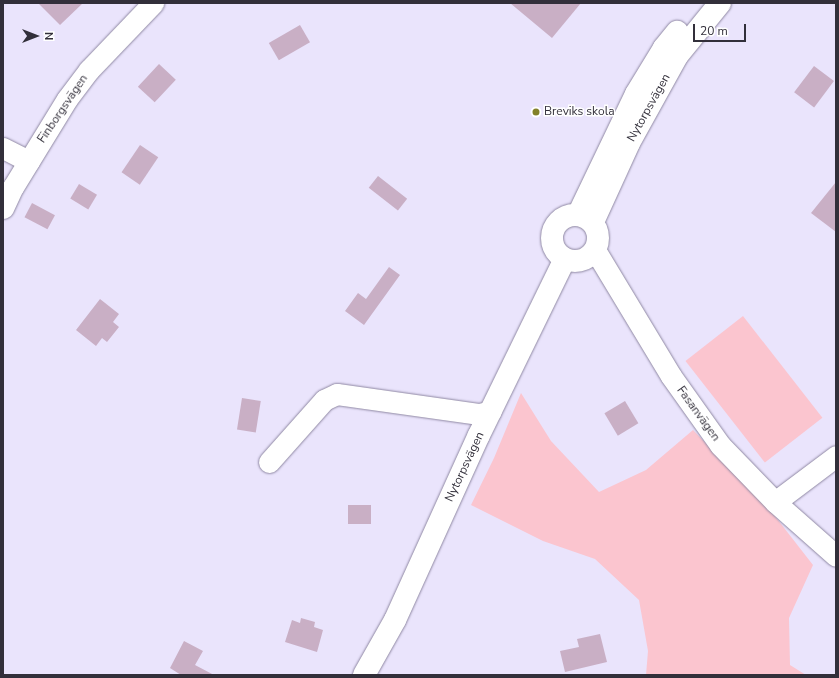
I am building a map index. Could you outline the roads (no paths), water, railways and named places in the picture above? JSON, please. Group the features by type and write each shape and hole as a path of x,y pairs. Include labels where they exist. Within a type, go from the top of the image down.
{"street":[{"name":"Finborgsvägen","path":"3,208 29,161 67,99 89,70 153,3"},
{"name":"Nytorpsvägen","path":"585,218 636,94 664,48 701,3"},
{"name":"Nytorpsvägen","path":"585,218 629,143 676,56 720,3"},
{"path":"3,148 29,161"},
{"path":"567,216 585,218 598,238 595,250 591,256 581,260 572,261 565,259 555,250 552,234 559,220 567,216"},
{"name":"Fasanvägen","path":"595,250 671,376 720,445 775,502 836,556"},
{"name":"Nytorpsvägen","path":"364,675 395,620 491,411 565,259"},
{"path":"269,462 324,400 337,394 480,414 491,411"},
{"path":"775,502 836,456"}],"place":[{"name":"Breviks skola","path":"536,112"}]}
